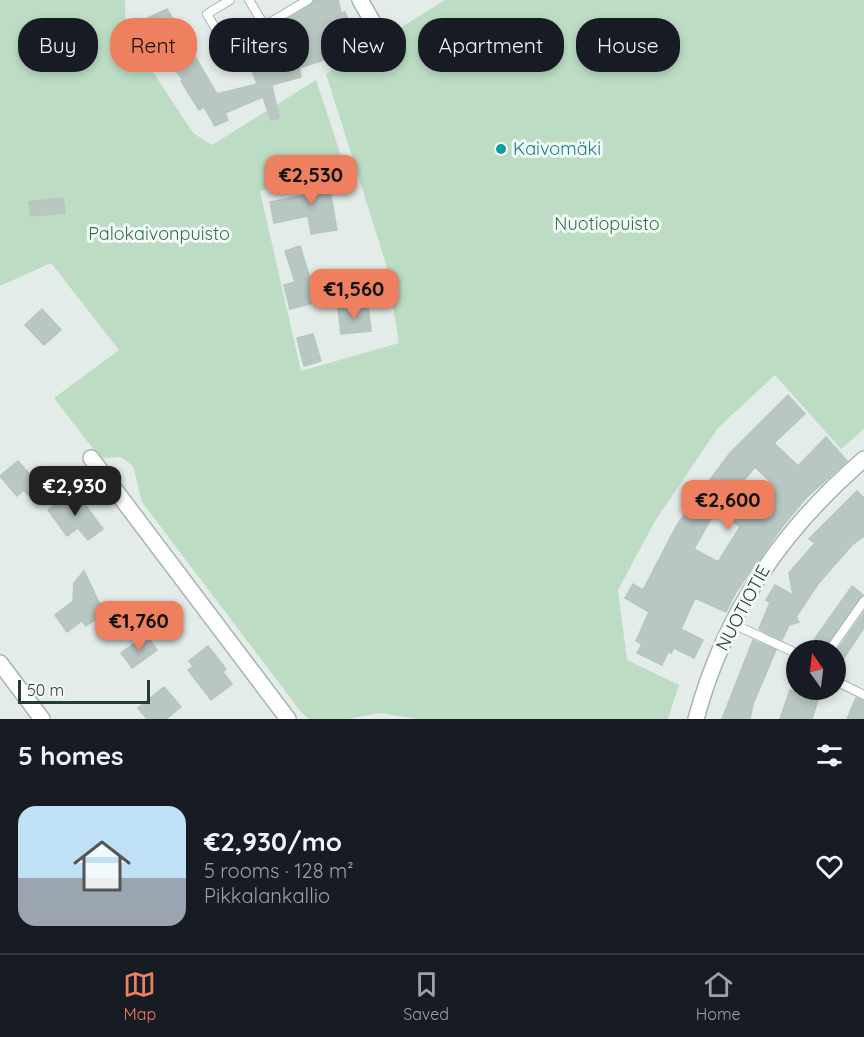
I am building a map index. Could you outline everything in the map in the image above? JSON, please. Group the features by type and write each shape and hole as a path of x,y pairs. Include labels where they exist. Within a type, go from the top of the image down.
{"street":[{"path":"360,0 370,18"},
{"path":"92,458 288,719"},
{"name":"NUOTIOTIE","path":"696,719 711,671 758,576 784,539 816,502 864,459"},
{"path":"0,663 42,719"}],"lane":[{"path":"209,18 207,14 230,0"},
{"path":"249,0 260,18"},
{"path":"276,18 308,0"},
{"path":"837,640 864,601"},
{"path":"733,624 786,648"},
{"path":"846,686 864,695"}],"green space":[{"name":"Nuotiopuisto","path":"0,0 125,0 126,18 110,18 110,72 153,72 193,133 212,145 316,80 345,168 260,191 301,371 399,343 386,264 326,74 329,72 406,72 406,24 445,0 864,0 864,429 841,449 775,375 718,428 655,521 618,590 627,660 679,685 668,719 418,719 380,713 348,719 309,719 301,712 142,502 133,466 121,457 100,458 54,398 119,350 51,263 0,286"}],"building":[{"path":"314,0 338,0 341,13 345,12 347,18 321,18 321,61 309,65 309,18 289,18 311,5"},
{"path":"167,9 172,18 147,18"},
{"path":"197,60 217,94 257,84 253,72 300,72 301,77 272,85 279,118 271,120 263,97 225,113 228,120 215,126 204,107 199,110 177,72 197,72"},
{"path":"340,174 344,188 330,191 337,230 311,234 308,216 274,223 270,202 315,193 312,181"},
{"path":"63,198 65,213 31,216 29,202"},
{"path":"300,246 310,278 315,277 321,301 290,309 284,285 295,282 285,251"},
{"path":"368,305 371,331 341,334 338,308"},
{"path":"42,309 61,330 44,345 25,325"},
{"path":"313,334 321,361 304,366 297,338"},
{"path":"788,395 805,414 774,443 798,466 826,437 847,461 806,498 781,528 736,592 726,612 695,598 681,629 703,640 694,658 674,648 671,653 668,652 662,665 637,653 642,644 636,641 649,612 625,598 633,584 643,590 677,525 730,453","holes":["755,467 774,485 751,514 730,497","716,510 740,527 718,562 694,549"]},
{"path":"18,461 42,488 31,498 24,490 17,496 0,476"},
{"path":"75,491 103,529 88,540 78,528 67,536 48,510"},
{"path":"857,491 864,498 864,536 852,545 818,584 796,617 799,622 789,625 782,640 759,629 770,602 766,600 775,585 793,595 789,573 815,543 809,539"},
{"path":"84,571 104,613 86,626 82,621 67,632 55,615 73,601 74,583"},
{"path":"852,586 863,595 831,640 814,640"},
{"path":"864,612 864,628 846,655 844,640"},
{"path":"146,635 157,650 132,668 121,653"},
{"path":"753,640 776,650 753,704 750,719 722,719"},
{"path":"208,646 226,669 223,672 232,684 211,700 188,670 193,667 189,661"},
{"path":"164,687 181,707 166,719 147,719 138,708"},
{"path":"856,698 864,701 864,719 847,719"},
{"path":"787,700 818,700 812,719 780,719"}],"place":[{"name":"Kaivomäki","path":"501,149"}],"park label":[{"name":"Palokaivonpuisto","path":"159,234"}]}
